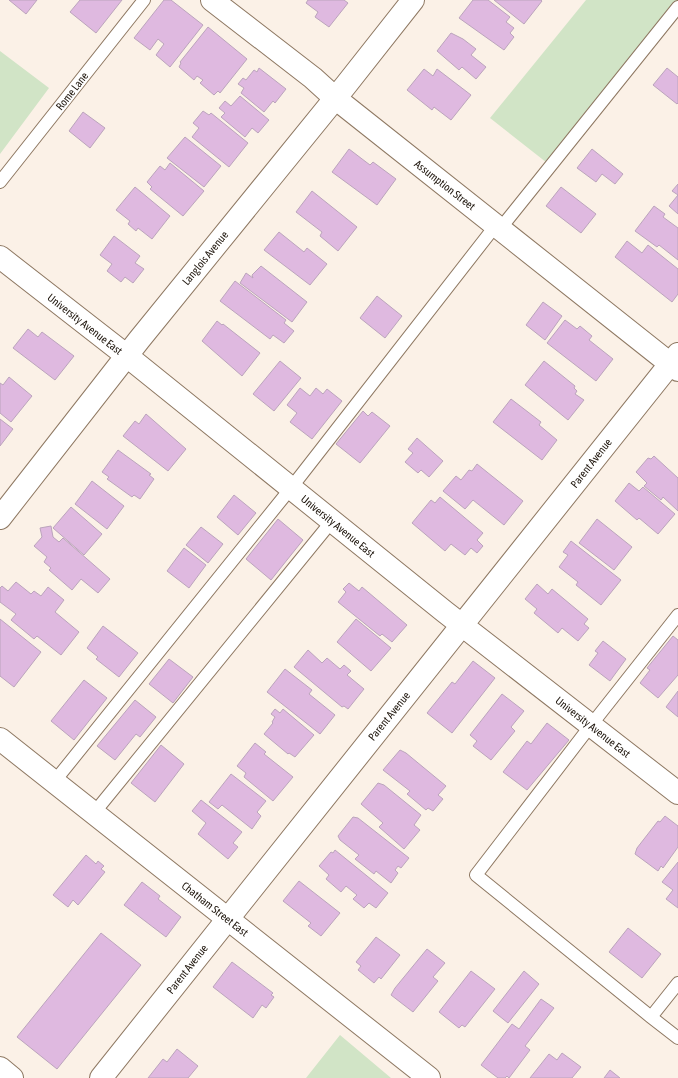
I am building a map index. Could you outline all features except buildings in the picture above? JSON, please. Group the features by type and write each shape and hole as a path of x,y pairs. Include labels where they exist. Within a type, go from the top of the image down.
{"street":[{"name":"Assumption Street","path":"212,0 313,78 335,98 498,228 675,362"},
{"name":"Langlois Avenue","path":"0,518 127,356 413,0"},
{"name":"University Avenue East","path":"0,257 127,356 462,625 678,793"},
{"name":"Parent Avenue","path":"101,1078 462,625 675,362"},
{"name":"Chatham Street East","path":"0,739 429,1078"},
{"path":"0,1068 12,1078"}],"lane":[{"name":"Rome Lane","path":"0,182 144,0"},
{"path":"54,782 498,228 678,7"},
{"path":"94,813 332,521"},
{"path":"678,615 591,725 476,875 678,1038"},
{"path":"651,1017 678,983"}],"green space":[{"path":"586,0 677,0 678,7 551,166 490,118"},
{"path":"0,51 49,88 0,154"},
{"path":"340,1035 391,1078 306,1078"}]}
